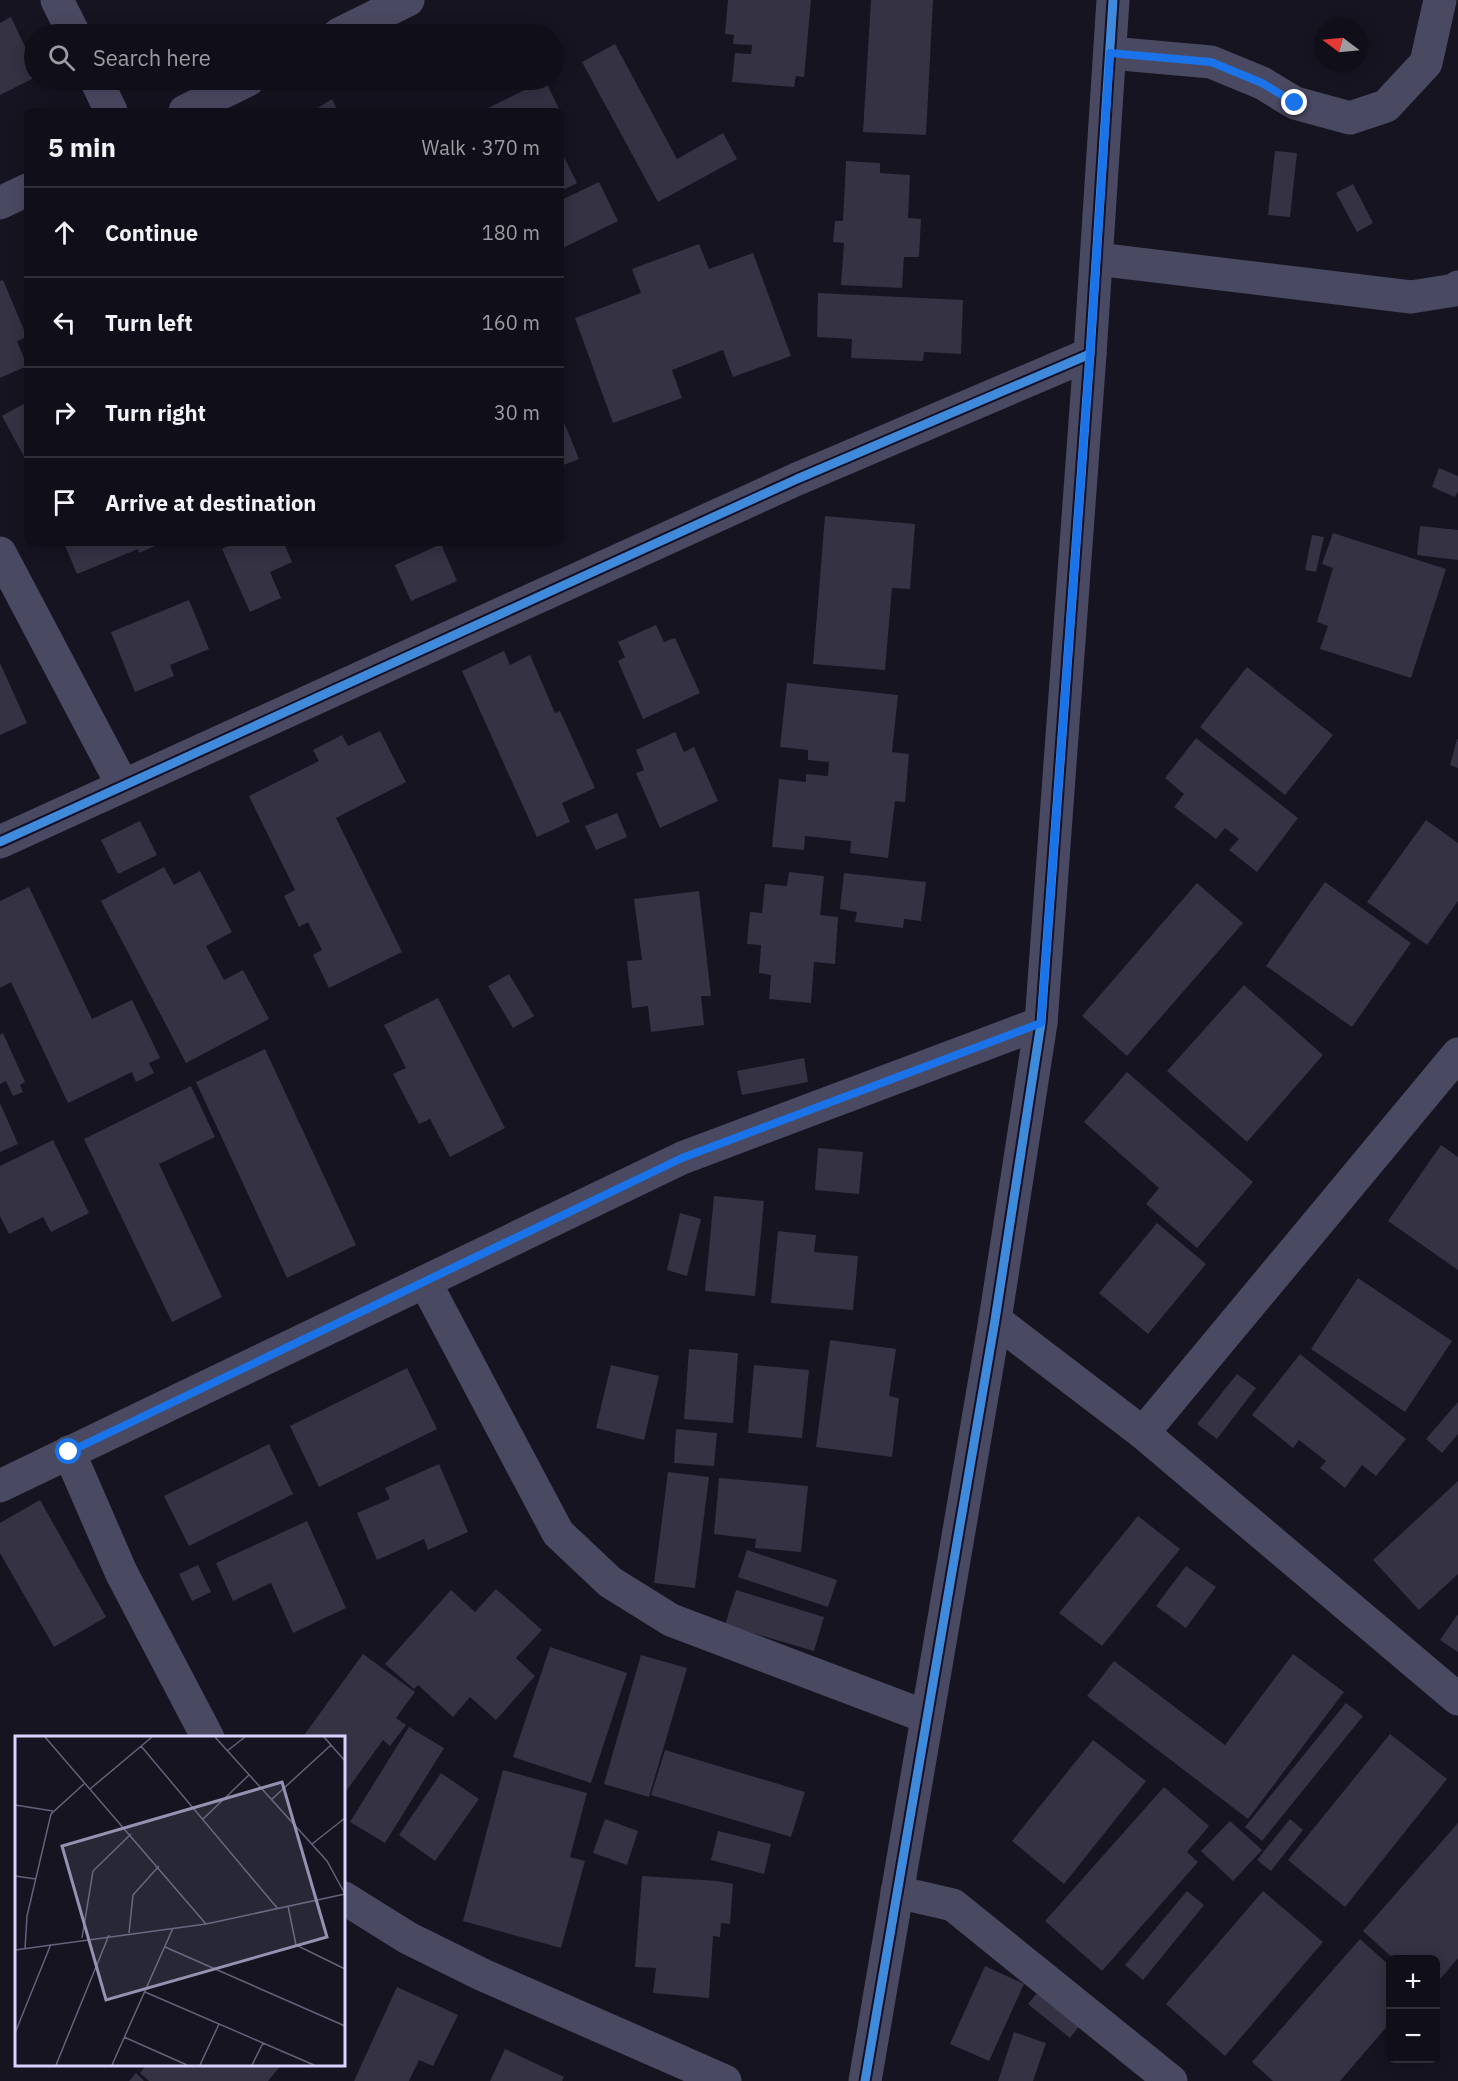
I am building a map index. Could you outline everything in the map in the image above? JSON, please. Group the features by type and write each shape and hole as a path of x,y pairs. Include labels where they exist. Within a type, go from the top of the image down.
{"street":[{"path":"57,0 69,24"},
{"path":"359,24 408,0"},
{"path":"865,2081 995,1320 1041,1023 1097,259 1113,0"},
{"path":"1110,53 1211,62 1262,83 1295,103 1350,118 1386,106 1426,63 1440,0"},
{"path":"101,90 110,108"},
{"path":"191,108 228,90"},
{"path":"0,203 24,191"},
{"path":"1097,259 1411,297 1455,290 1458,287"},
{"path":"0,842 796,479 1090,354"},
{"path":"0,553 123,786"},
{"path":"0,1486 682,1158 1041,1023"},
{"path":"1143,1433 1458,1054"},
{"path":"425,1282 558,1533 610,1582 671,1620 927,1717"},
{"path":"995,1320 1143,1433 1458,1699"},
{"path":"69,1452 121,1572 207,1736"},
{"path":"897,1892 953,1905 1171,2081"},
{"path":"345,1899 408,1938 483,1975 725,2081"}],"building":[{"path":"728,0 811,0 804,77 796,76 794,87 732,82 735,53 751,54 752,45 733,44 734,35 725,34"},
{"path":"871,0 933,0 926,135 863,132"},
{"path":"11,17 24,45 24,83 0,95 0,23"},
{"path":"615,44 677,159 723,133 737,159 658,202 582,62"},
{"path":"525,90 550,90 559,108 488,108"},
{"path":"332,99 336,108 318,108"},
{"path":"1275,151 1297,153 1290,217 1268,215"},
{"path":"564,157 577,183 564,190"},
{"path":"846,161 880,163 880,173 910,175 908,218 921,219 919,257 904,257 902,288 841,285 844,243 833,242 835,221 843,221"},
{"path":"599,182 618,221 564,248 564,199"},
{"path":"1353,184 1373,223 1357,232 1336,193"},
{"path":"699,244 709,269 753,253 791,356 733,377 723,350 672,370 682,398 613,423 575,318 641,293 632,269"},
{"path":"3,280 24,330 24,338 17,341 24,358 24,367 0,378 0,281"},
{"path":"818,293 963,300 961,354 924,352 923,361 851,358 852,339 817,337"},
{"path":"24,404 24,456 2,416"},
{"path":"564,422 579,459 564,465"},
{"path":"1439,468 1458,476 1458,491 1455,497 1432,487"},
{"path":"825,516 915,524 910,589 892,588 885,670 813,664"},
{"path":"1420,526 1458,530 1458,560 1417,555"},
{"path":"1333,533 1446,569 1411,678 1320,649 1328,626 1317,622 1333,568 1322,564"},
{"path":"1312,535 1324,537 1316,572 1305,570"},
{"path":"65,546 155,546 139,553 138,549 77,574"},
{"path":"228,546 285,546 292,562 270,572 281,598 250,612 222,549"},
{"path":"437,546 442,546 457,581 411,601 395,565"},
{"path":"189,600 209,649 170,665 174,676 135,692 111,632"},
{"path":"656,625 664,642 675,638 700,693 643,719 618,661 625,657 618,642"},
{"path":"504,651 510,665 530,655 555,713 560,711 595,788 562,803 570,822 537,837 462,671"},
{"path":"0,663 27,723 0,735"},
{"path":"1247,667 1333,735 1285,795 1200,727"},
{"path":"787,683 898,695 892,752 909,754 905,802 895,801 888,858 850,853 851,841 805,836 804,850 772,847 779,779 806,782 806,774 828,776 829,762 808,760 808,750 780,747"},
{"path":"380,731 406,782 336,818 402,952 329,988 313,955 322,950 308,922 299,927 284,896 295,890 249,796 319,761 313,750 342,735 348,746"},
{"path":"675,732 684,752 694,747 718,801 660,828 636,773 644,770 636,750"},
{"path":"1196,738 1298,818 1257,872 1229,850 1239,839 1225,828 1216,839 1174,807 1184,794 1165,778"},
{"path":"1458,739 1458,768 1450,765"},
{"path":"617,813 627,837 596,850 585,826"},
{"path":"1426,820 1458,843 1458,901 1427,945 1367,902"},
{"path":"140,821 157,855 118,874 101,840"},
{"path":"164,867 174,885 200,871 232,932 206,946 224,980 243,970 269,1019 186,1063 101,901"},
{"path":"789,872 824,876 820,915 838,917 835,964 814,962 811,1003 769,999 771,975 759,973 761,945 747,944 750,912 762,913 765,884 787,886"},
{"path":"844,873 926,882 921,921 904,919 903,928 855,922 857,912 840,909"},
{"path":"1325,882 1411,943 1352,1027 1266,966"},
{"path":"1197,883 1243,923 1127,1056 1082,1016"},
{"path":"29,887 92,1019 132,1000 160,1058 149,1063 154,1073 136,1082 132,1072 68,1103 11,982 0,988 0,901"},
{"path":"699,891 711,996 701,996 704,1025 651,1032 648,1006 632,1008 627,961 642,960 634,899"},
{"path":"509,974 534,1016 513,1028 488,986"},
{"path":"1244,985 1323,1055 1247,1142 1167,1071"},
{"path":"438,998 505,1128 450,1157 430,1119 419,1124 393,1074 406,1068 384,1025"},
{"path":"3,1033 25,1082 20,1085 23,1092 13,1096 6,1081 0,1084 0,1035"},
{"path":"265,1049 356,1245 287,1278 196,1082"},
{"path":"804,1058 808,1082 742,1095 737,1071"},
{"path":"1127,1072 1253,1182 1197,1248 1146,1204 1159,1188 1084,1122"},
{"path":"191,1086 215,1137 159,1164 222,1297 172,1322 84,1139"},
{"path":"0,1103 18,1144 0,1152"},
{"path":"53,1140 89,1213 51,1232 43,1217 9,1234 0,1216 0,1166"},
{"path":"1441,1145 1458,1157 1458,1270 1388,1221"},
{"path":"818,1148 863,1152 859,1194 815,1190"},
{"path":"714,1196 764,1201 755,1296 705,1291"},
{"path":"680,1213 701,1219 687,1276 667,1270"},
{"path":"1157,1223 1206,1264 1148,1334 1099,1293"},
{"path":"778,1231 816,1235 814,1252 858,1256 853,1310 771,1303"},
{"path":"1358,1278 1452,1341 1405,1412 1311,1349"},
{"path":"830,1340 896,1349 889,1396 899,1398 892,1457 816,1447"},
{"path":"689,1349 738,1353 733,1423 684,1419"},
{"path":"1300,1354 1406,1439 1376,1476 1362,1465 1345,1488 1320,1468 1326,1461 1299,1440 1293,1448 1252,1415"},
{"path":"611,1365 659,1376 644,1440 596,1428"},
{"path":"754,1365 809,1370 802,1438 748,1433"},
{"path":"407,1368 437,1429 319,1487 290,1426"},
{"path":"1237,1374 1256,1388 1217,1439 1197,1424"},
{"path":"1458,1402 1458,1434 1442,1453 1426,1439"},
{"path":"676,1429 717,1433 714,1466 674,1463"},
{"path":"269,1444 293,1494 189,1546 164,1496"},
{"path":"439,1464 468,1532 428,1550 424,1539 377,1560 357,1513 390,1499 385,1488"},
{"path":"668,1472 709,1477 695,1588 654,1583"},
{"path":"719,1478 808,1486 801,1552 755,1548 756,1539 714,1534"},
{"path":"1458,1481 1458,1574 1419,1610 1373,1560"},
{"path":"40,1500 106,1617 54,1647 0,1553 0,1523"},
{"path":"1138,1516 1180,1549 1102,1646 1059,1613"},
{"path":"307,1521 346,1608 293,1633 271,1583 233,1601 216,1563"},
{"path":"747,1550 837,1580 828,1607 738,1577"},
{"path":"198,1565 211,1592 192,1601 179,1574"},
{"path":"1186,1566 1216,1587 1186,1628 1156,1606"},
{"path":"496,1589 542,1630 516,1658 535,1676 496,1720 470,1697 453,1717 418,1685 414,1689 385,1664 451,1590 475,1612"},
{"path":"736,1590 824,1617 814,1651 725,1625"},
{"path":"1458,1614 1458,1652 1440,1640"},
{"path":"550,1647 627,1673 591,1783 513,1757"},
{"path":"363,1654 415,1692 396,1718 406,1725 390,1746 383,1740 345,1793 345,1736 303,1736"},
{"path":"1293,1654 1344,1692 1248,1819 1087,1696 1114,1661 1225,1745"},
{"path":"641,1655 687,1668 649,1797 604,1784"},
{"path":"1346,1703 1363,1716 1262,1841 1245,1827"},
{"path":"409,1727 444,1748 385,1843 350,1822"},
{"path":"1390,1734 1447,1779 1345,1907 1288,1860"},
{"path":"1093,1740 1146,1781 1064,1884 1012,1841"},
{"path":"665,1750 805,1792 791,1837 651,1795"},
{"path":"503,1770 587,1793 570,1857 585,1861 561,1948 463,1921"},
{"path":"441,1773 479,1799 435,1861 399,1835"},
{"path":"1164,1787 1209,1826 1187,1852 1198,1862 1102,1971 1045,1921"},
{"path":"605,1819 638,1831 627,1865 593,1853"},
{"path":"1290,1819 1303,1830 1271,1871 1257,1860"},
{"path":"1230,1821 1262,1850 1233,1881 1201,1851"},
{"path":"1458,1823 1458,1958 1440,1979 1440,1955 1389,1955 1363,1931"},
{"path":"718,1831 771,1844 764,1874 711,1860"},
{"path":"642,1876 733,1884 730,1924 721,1923 720,1937 713,1936 709,1998 653,1993 656,1968 635,1967"},
{"path":"1187,1891 1204,1905 1143,1980 1125,1965"},
{"path":"1263,1891 1323,1942 1225,2056 1166,2004"},
{"path":"1360,1939 1386,1962 1386,2028 1340,2081 1273,2081 1252,2062"},
{"path":"985,1966 1024,1984 989,2061 950,2044"},
{"path":"397,1987 458,2015 433,2066 419,2060 409,2081 354,2081"},
{"path":"1042,1987 1084,2020 1070,2038 1028,2004"},
{"path":"1014,2032 1046,2043 1033,2081 998,2081"},
{"path":"505,2049 564,2077 562,2081 490,2081"},
{"path":"145,2066 280,2066 268,2081 149,2081 140,2073"},
{"path":"136,2073 144,2081 129,2081"}],"cycle path":[{"path":"865,2081 995,1320 1041,1023 1090,354 1113,0"},
{"path":"0,842 797,479 1090,354"}],"route":[{"path":"69,1452 682,1158 1041,1023 1110,53 1211,62 1262,83 1295,103"}]}
